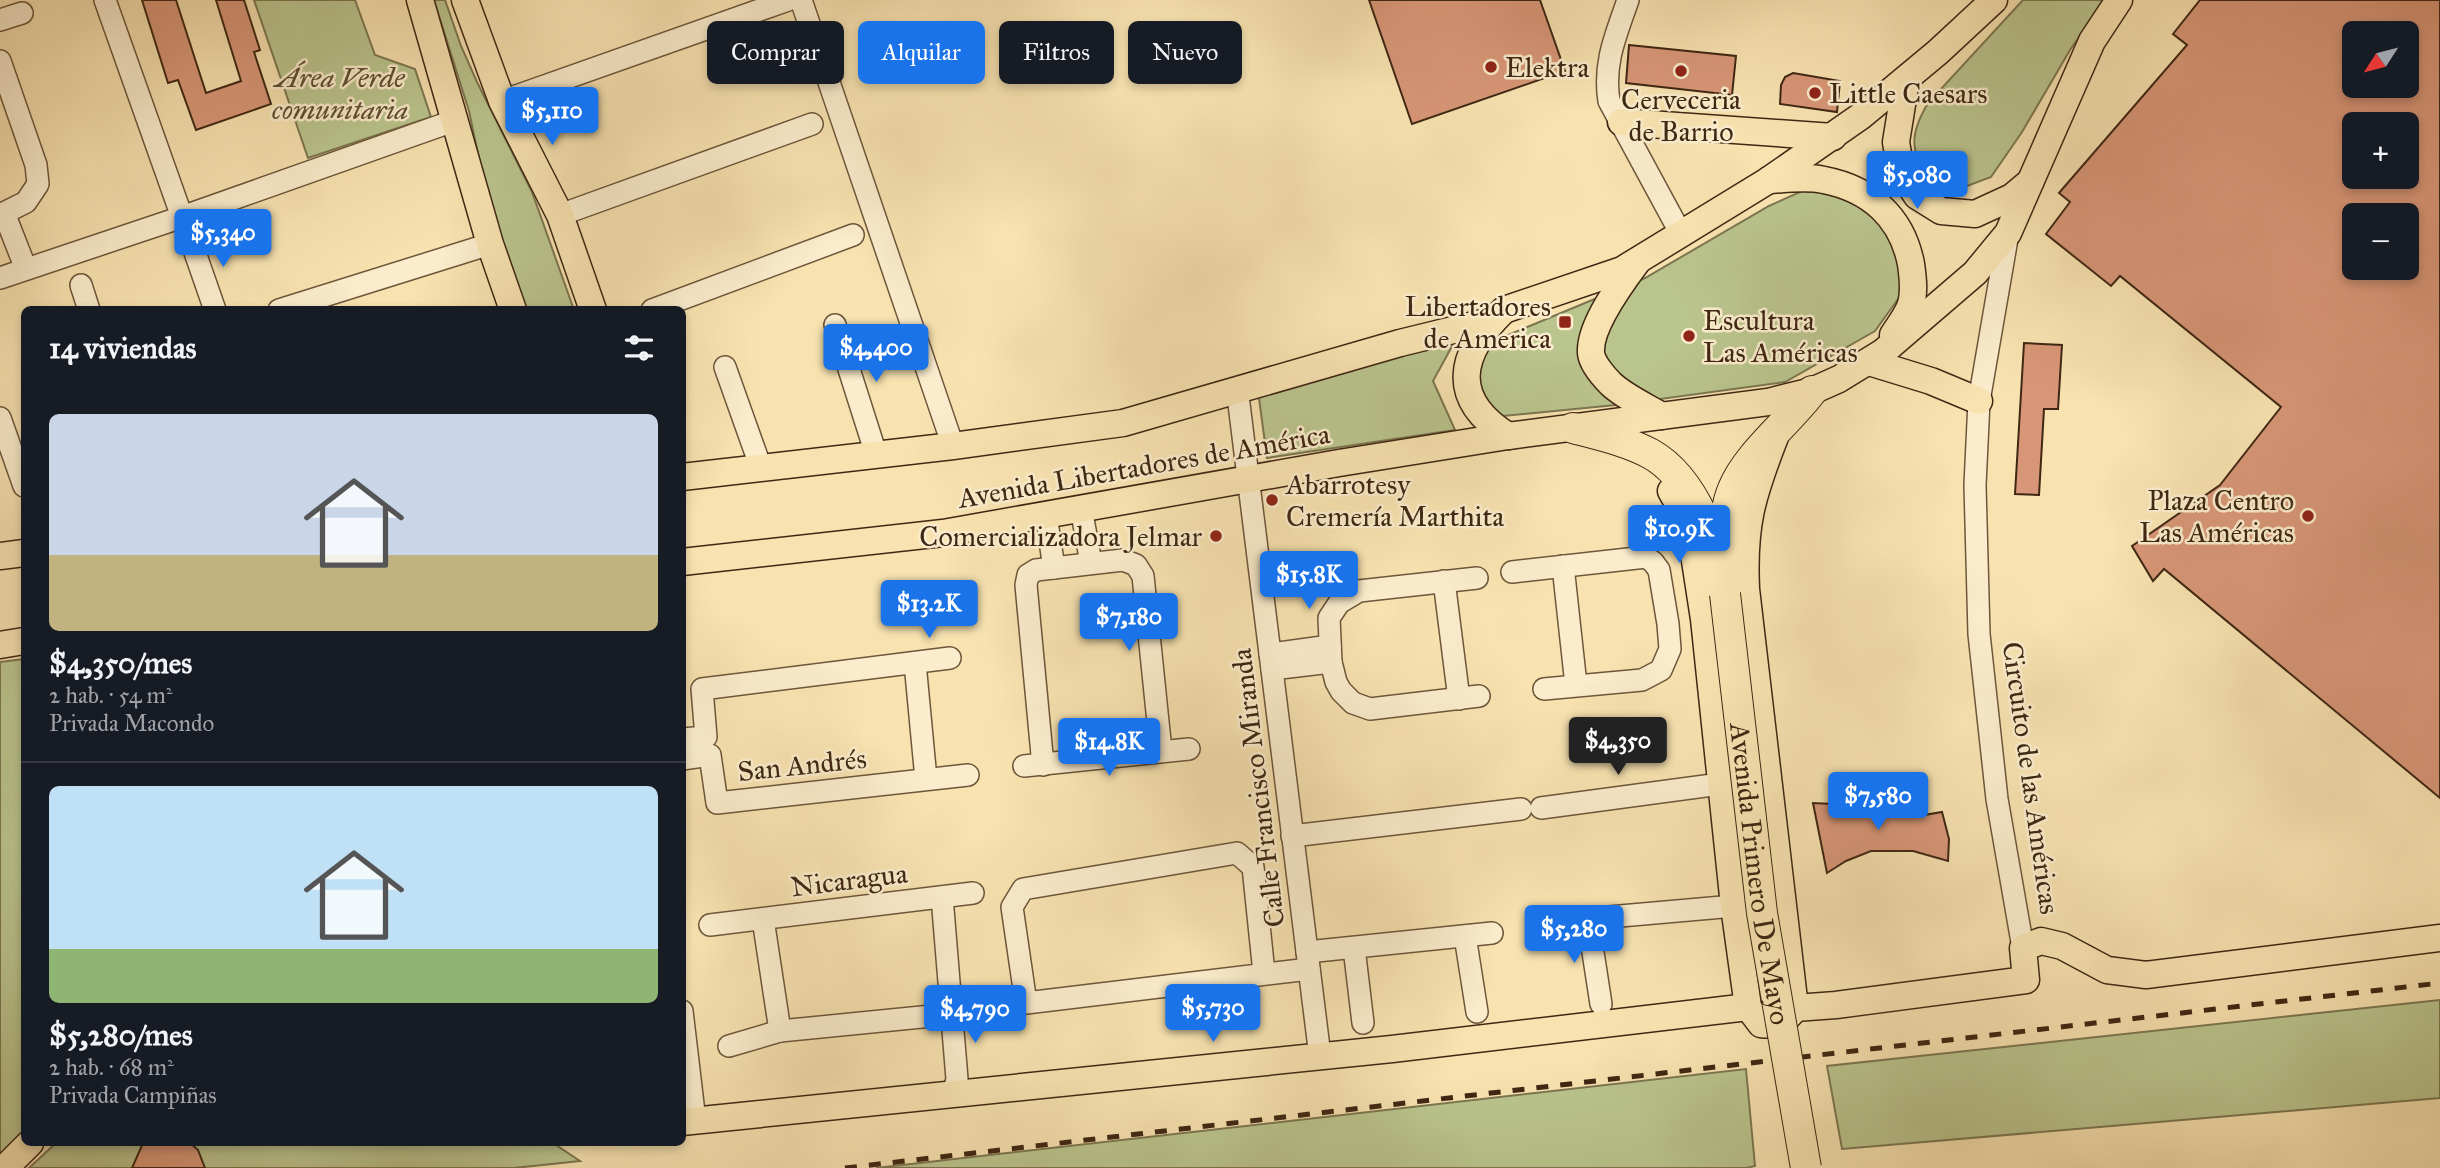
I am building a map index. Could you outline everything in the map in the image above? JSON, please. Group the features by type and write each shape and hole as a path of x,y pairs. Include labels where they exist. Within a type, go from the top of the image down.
{"highway":[{"name":"Avenida Primero De Mayo","path":"1713,597 1724,522 1731,492 1741,471 1812,391"},
{"name":"Avenida Primero De Mayo","path":"1573,428 1627,444 1652,455 1678,475 1706,523 1713,597 1762,913 1806,1168"}],"main road":[{"path":"420,0 490,244 512,306"},
{"path":"465,0 502,101 560,215 592,306"},
{"path":"1508,436 1481,415 1471,400 1466,382 1468,363 1494,320 1504,310 1622,270 1769,180 1833,137 1906,79 1994,0"},
{"path":"1573,428 1768,402 1812,391 1876,357 1975,273 2008,233 2092,41 2119,0"},
{"path":"1906,79 1896,142 1901,172 1917,196 1941,211 1975,215 2012,197 2033,180"},
{"path":"1621,122 1833,137"},
{"path":"1769,180 1821,179 1843,186 1873,200 1896,223 1908,247 1913,281 1910,307 1876,357"},
{"path":"1638,260 1610,300 1591,353 1596,365 1612,385 1662,416"},
{"name":"Avenida Libertadores de América","path":"686,477 953,446 1123,423 1237,388 1494,320"},
{"path":"1876,357 1979,401"},
{"name":"Avenida Libertadores de América","path":"686,562 943,533 1248,478 1573,428"},
{"path":"1777,433 1757,483 1748,518 1744,552 1746,589 1795,1008"},
{"path":"0,556 21,553"},
{"path":"1713,597 1720,784 1748,1007 1761,1024 1781,1022 1795,1008 2026,980 2023,948"},
{"path":"0,645 21,642"},
{"name":"Circuito de las Américas","path":"2023,948 2041,941 2062,946 2107,970 2146,975 2440,938"},
{"path":"689,1122 1320,1056 1748,1007"},
{"path":"5,1168 27,1146"}],"street":[{"path":"105,0 183,217"},
{"path":"801,0 953,446"},
{"path":"1628,0 1612,46 1606,79 1609,100 1681,234"},
{"path":"502,101 780,1"},
{"path":"0,20 22,13"},
{"path":"0,61 36,165 38,184 26,202 2,214 26,269"},
{"path":"0,278 183,217 456,120"},
{"path":"560,215 812,124"},
{"name":"Circuito de las Américas","path":"2008,233 1979,401 1975,485 1979,634 1997,799 2023,948"},
{"path":"663,306 853,235"},
{"path":"191,242 214,306"},
{"path":"292,306 490,244"},
{"path":"81,285 88,306"},
{"path":"835,325 876,454"},
{"path":"725,367 761,468"},
{"name":"Calle Francisco Miranda","path":"1237,388 1320,1056"},
{"path":"0,418 21,478"},
{"path":"1081,508 1091,564"},
{"path":"1046,515 1054,568"},
{"path":"1512,572 1646,557 1659,570 1670,649 1661,670 1642,680 1544,689"},
{"path":"1161,751 1143,576 1136,565 1123,560 1036,569 1028,575 1026,585 1034,766 1189,749"},
{"path":"1563,566 1576,685"},
{"path":"1444,581 1469,698 1370,709 1353,703 1340,691 1330,654 1329,618 1344,599 1359,592 1444,581 1478,578"},
{"path":"1667,614 1713,597"},
{"path":"1271,661 1330,654"},
{"name":"San Andrés","path":"686,739 706,737 702,689 950,658"},
{"path":"915,663 926,779"},
{"name":"San Andrés","path":"686,758 710,755 717,803 968,775"},
{"path":"1292,836 1720,784"},
{"path":"1264,973 1253,867 1237,853 1023,889 1012,907 1026,1003 1264,973 1353,948 1492,933"},
{"name":"Nicaragua","path":"710,925 973,893"},
{"name":"Nicaragua","path":"942,897 957,1079 953,1095"},
{"path":"1552,922 1734,906"},
{"name":"Nicaragua","path":"763,919 780,1031"},
{"path":"1588,920 1601,1004"},
{"path":"1465,936 1477,1012"},
{"path":"1353,948 1363,1023"},
{"path":"729,1046 780,1031 952,1014"},
{"path":"686,1074 689,1122"}],"green space":[{"name":"Área Verde comunitaria","path":"254,0 355,0 375,55 415,69 431,117 308,158"},
{"path":"434,0 445,0 477,82 532,192 573,306 523,306 483,177 469,111"},
{"path":"2023,0 2105,0 2070,50 2022,132 1991,177 1954,191 1927,182 1914,143 1917,125 1928,103"},
{"path":"1822,182 1887,218 1911,281 1875,331 1785,382 1616,405 1493,417 1471,374 1479,347 1645,278 1769,206"},
{"path":"1456,339 1433,381 1455,430 1267,458 1258,391"},
{"path":"21,659 21,1134 0,1155 0,662"},
{"path":"2440,1000 2440,1098 1842,1149 1827,1066"},
{"path":"1746,1069 1755,1166 1746,1168 876,1168"},
{"path":"53,1146 558,1146 580,1161 514,1168 29,1168"}],"building":[{"path":"142,0 176,0 206,93 241,81 216,0 244,0 260,50 254,52 271,104 196,130 178,80 168,83"},
{"path":"1369,0 1540,0 1565,71 1412,124"},
{"path":"2200,0 2440,0 2440,798 2164,569 2153,581 2132,546 2220,485 2281,407 2120,276 2111,286 2046,234 2070,202 2059,193 2187,45 2173,34"},
{"path":"1629,45 1736,56 1732,95 1626,83"},
{"path":"1793,73 1840,81 1837,112 1780,104 1781,85 1785,77"},
{"path":"2024,343 2062,345 2058,409 2044,409 2039,495 2015,494"},
{"path":"1885,798 1901,802 1913,817 1942,812 1949,839 1948,861 1913,851 1871,851 1846,861 1827,873 1813,803 1854,805 1858,811 1886,807"},
{"path":"142,1146 193,1146 198,1150 205,1168 132,1168"}],"railway":[{"path":"845,1168 2440,983"}],"place":[{"name":"Elektra","path":"1491,67"},
{"name":"Cerveceria de Barrio","path":"1681,71"},
{"name":"Little Caesars","path":"1815,93"},
{"name":"Libertadores de America","path":"1565,322"},
{"name":"Escultura Las Américas","path":"1689,336"},
{"name":"Abarrotesy Cremería Marthita","path":"1272,500"},
{"name":"Plaza Centro Las Américas","path":"2308,516"},
{"name":"Comercializadora Jelmar","path":"1216,536"}]}
